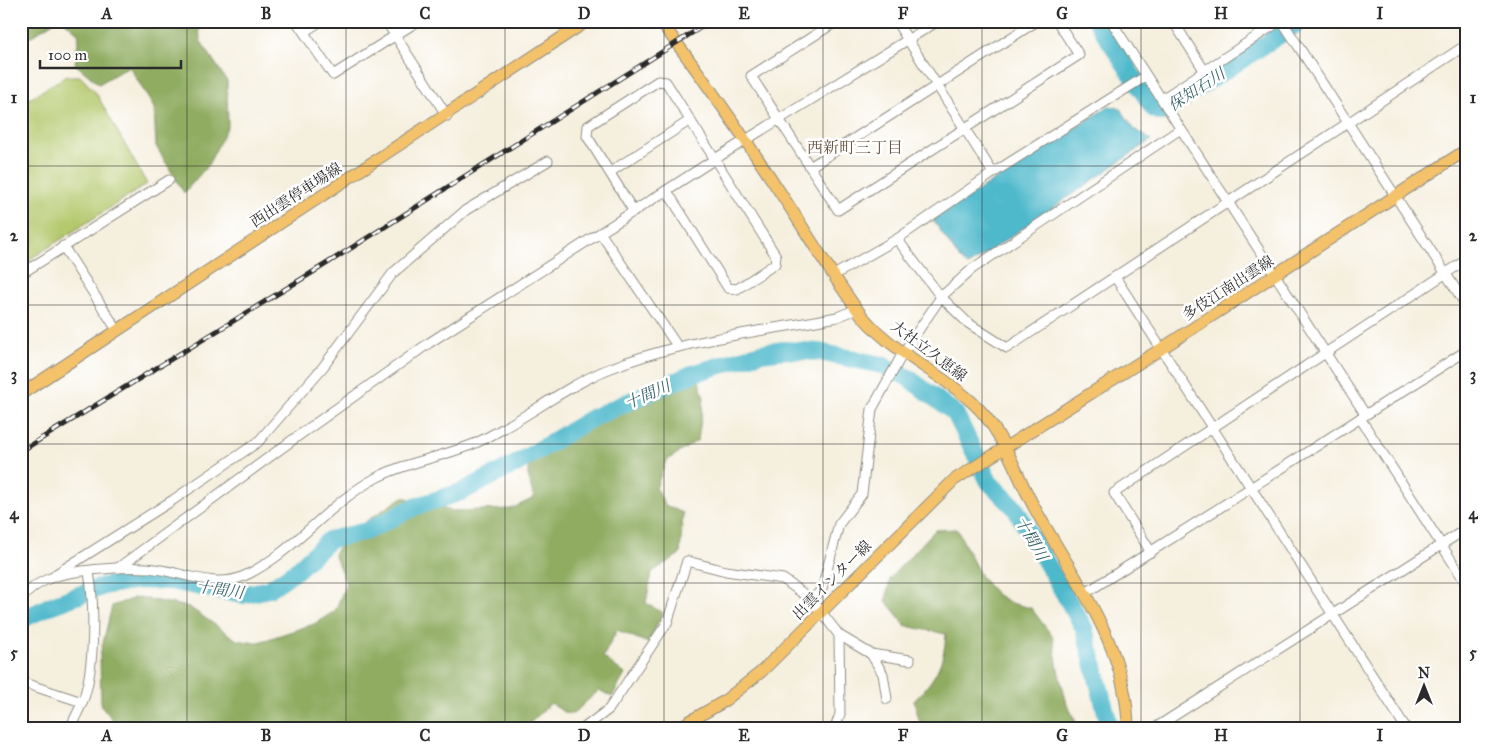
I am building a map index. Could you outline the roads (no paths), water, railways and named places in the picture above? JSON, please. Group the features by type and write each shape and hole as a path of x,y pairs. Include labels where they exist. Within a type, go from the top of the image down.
{"main road":[{"name":"西出雲停車場線","path":"21,394 447,116 588,21"},
{"name":"大社立久恵線","path":"660,21 746,140 857,309 873,327 904,353 972,402 989,419 1034,507 1102,624 1123,678 1128,728"},
{"name":"多伎江南出雲線","path":"1004,447 1161,349 1466,150"},
{"name":"出雲インター線","path":"678,728 723,702 761,672 954,480 1004,447"}],"street":[{"path":"296,21 333,75 418,21"},
{"path":"304,32 321,21"},
{"path":"386,21 447,116"},
{"path":"837,21 751,76 838,210 1079,55 1057,21"},
{"path":"896,21 993,174"},
{"path":"118,568 429,343 746,140 780,121 938,21"},
{"path":"810,167 1037,21"},
{"path":"1112,21 1162,99 1179,130 1228,201 1326,354 1362,416 1466,583"},
{"path":"1173,21 1204,70"},
{"path":"1162,99 1281,21 1349,122 1466,305"},
{"path":"897,239 941,297 968,323 1007,348 1466,45"},
{"path":"834,275 897,239 993,174 1146,76"},
{"path":"634,212 587,136 588,126 658,81 666,82 776,256 775,264 737,289 728,288 666,191"},
{"path":"610,172 689,121"},
{"path":"812,600 822,589 839,524 862,494 872,409 904,353 941,297 972,269 1179,130"},
{"path":"23,597 48,578 173,500 258,442 323,367 394,274 466,210 548,161"},
{"path":"21,274 169,180"},
{"path":"601,234 678,347"},
{"path":"63,246 117,330"},
{"path":"1151,552 1114,493 1466,260"},
{"path":"1115,277 1406,728"},
{"path":"48,578 118,568 148,568 208,580 224,581 242,577 286,549 342,501 375,479 390,471 476,443 604,371 636,359 678,347 837,317 857,309"},
{"path":"1084,594 1466,351"},
{"path":"1155,728 1466,529"},
{"path":"584,728 609,709 666,623 687,562 726,571 783,579 812,600 839,635 872,654 910,660"},
{"path":"70,728 82,702 89,670 92,599 89,572"},
{"path":"835,728 840,714 839,635"},
{"path":"872,654 883,674 887,698"},
{"path":"21,682 82,702"}],"water":[{"path":"1109,106 1120,108 1134,129 1151,140 968,266 959,258 933,220"}],"waterway":[{"name":"保知石川","path":"1097,21 1154,109 1161,112 1301,21"},
{"name":"十間川","path":"21,620 52,605 104,586 139,580 170,581 242,595 269,589 297,570 329,540 367,531 414,507 461,492 514,465 592,418 692,374 761,353 784,350 819,352 882,365 907,377 955,413 989,482 1015,508 1084,628 1110,728"}],"railway":[{"path":"21,451 318,269 711,21"}],"district":[{"name":"西新町三丁目","path":"855,147"}]}
